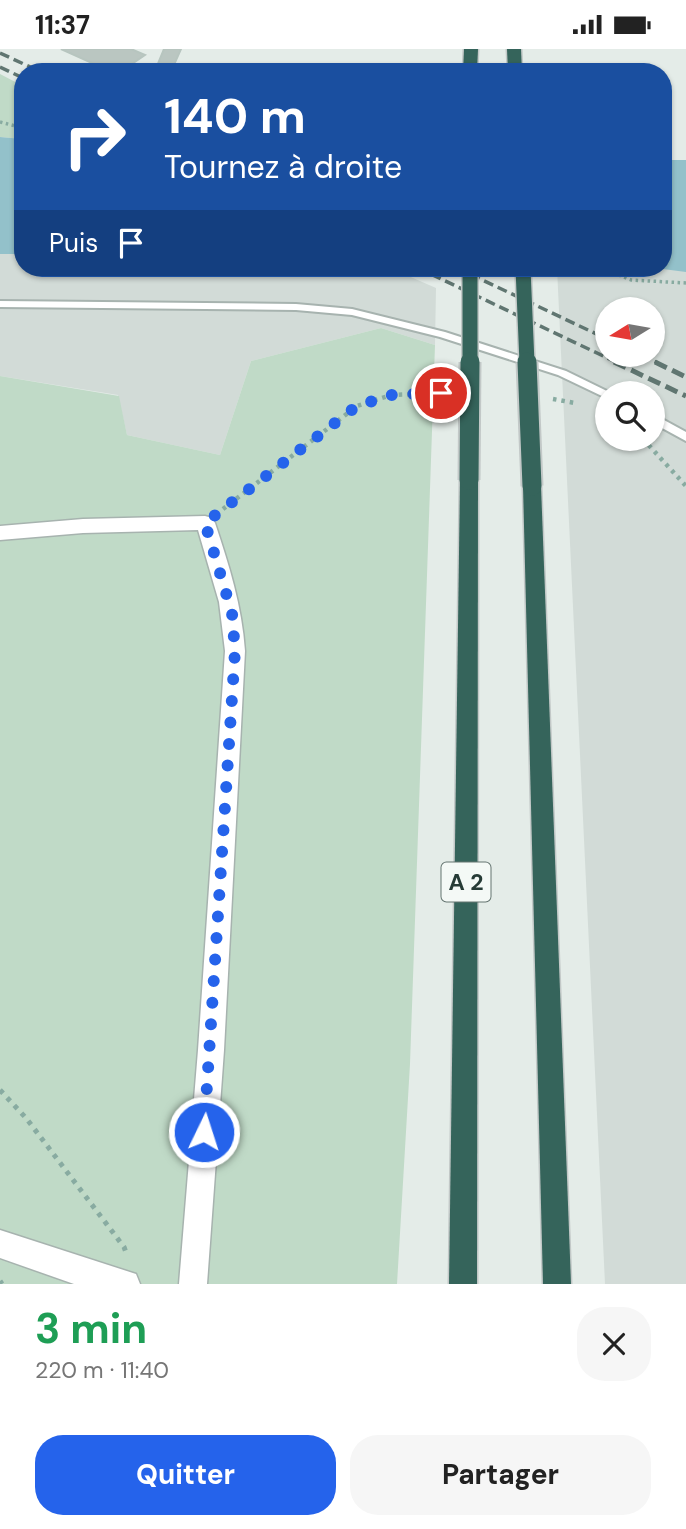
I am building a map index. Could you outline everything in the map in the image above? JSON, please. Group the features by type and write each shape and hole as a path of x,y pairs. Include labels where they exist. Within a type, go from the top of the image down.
{"highway":[{"name":"A 2","path":"463,1284 470,277"},
{"path":"523,277 557,1284"}],"street":[{"path":"0,533 83,526 205,523 232,613 235,651 211,1050 192,1284"},
{"path":"0,1244 94,1277 127,1272"}],"lane":[{"path":"0,304 296,307 352,313 442,334 562,373 595,388"},
{"path":"665,425 686,437"}],"path":[{"path":"624,277 631,280 686,283"},
{"path":"205,523 357,406 369,400 403,393 455,393"},
{"path":"550,399 584,406"},
{"path":"655,451 674,469 686,486"},
{"path":"0,1090 26,1118 124,1247 127,1272"}],"shaded area":[{"path":"686,189 686,1284 605,1284 557,277 672,277 672,237"},
{"path":"0,254 14,254 14,277 411,277 436,288 435,345 381,328 251,361 220,455 127,435 118,395 0,376"}],"green space":[{"path":"0,74 14,81 14,138 0,137"},
{"path":"381,328 435,345 410,1064 397,1284 0,1284 0,376 119,396 127,435 220,455 251,361"}],"water":[{"path":"0,137 14,138 14,254 0,254"},
{"path":"672,160 686,160 686,272 672,270"}],"building":[{"path":"61,49 131,49 145,55 133,63 92,63"},
{"path":"164,49 181,49 175,63 158,63"}],"railway":[{"path":"0,53 22,63"},
{"path":"0,67 14,74"},
{"path":"437,277 595,352"},
{"path":"476,277 595,333"},
{"path":"625,367 686,396"},
{"path":"665,367 686,377"}],"route":[{"path":"204,1132 235,651 232,613 205,523 357,406 369,400 403,393 441,393"}]}
